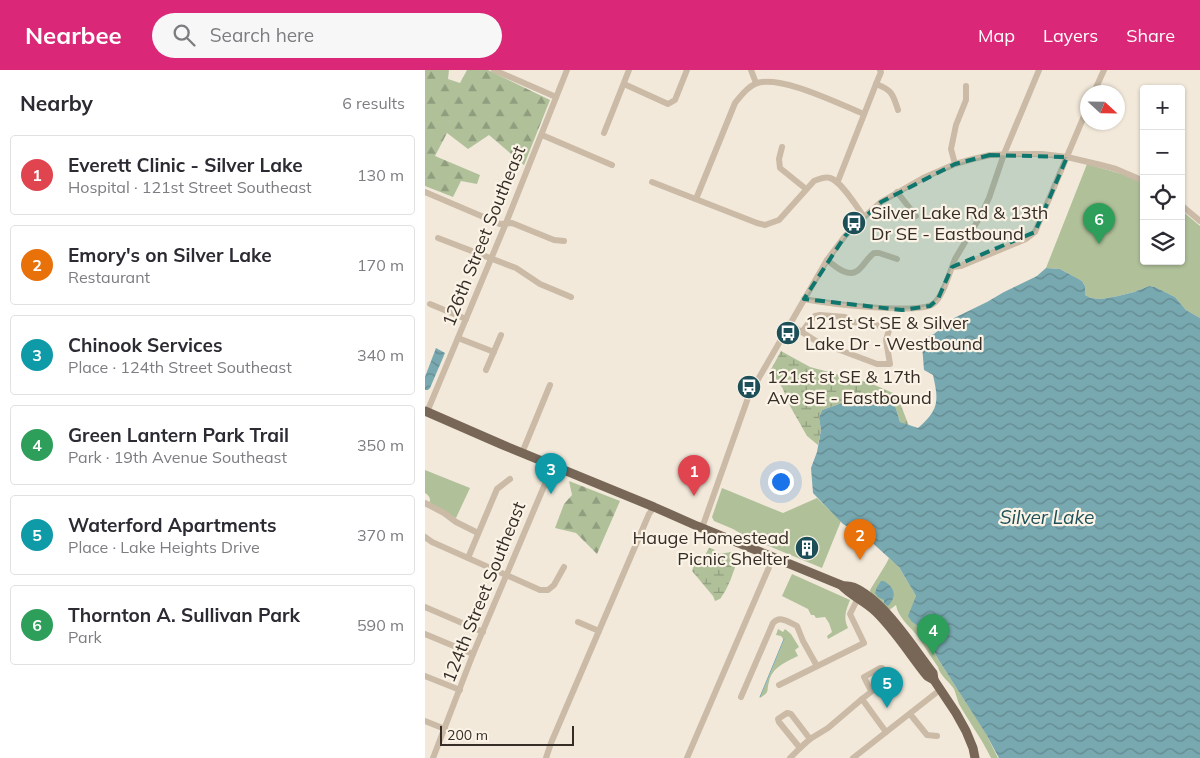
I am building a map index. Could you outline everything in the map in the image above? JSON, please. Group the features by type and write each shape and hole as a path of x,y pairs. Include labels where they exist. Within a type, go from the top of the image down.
{"main road":[{"path":"426,411 503,445 655,506 773,558 841,585 851,586 881,607 933,673 934,680"},
{"path":"841,585 848,593 859,598 875,610 927,676 934,680 966,731 975,758"},
{"path":"973,748 981,758"}],"street":[{"path":"494,70 556,97"},
{"name":"126th Street Southeast","path":"426,411 506,224 567,70"},
{"path":"604,133 629,70"},
{"path":"623,84 668,104 675,100 687,70"},
{"path":"751,70 756,84"},
{"path":"838,182 881,72 880,70"},
{"path":"803,299 902,310 921,308 935,303 955,259 989,198 1004,154 1039,70"},
{"path":"1097,85 1103,70"},
{"path":"696,199 735,103 743,93 756,84 771,82 789,84 865,114"},
{"path":"876,84 893,94 898,110"},
{"path":"955,164 951,150 956,126 966,100 966,86"},
{"path":"952,267 961,266 1026,239 1035,232 1080,126"},
{"path":"541,135 612,165"},
{"path":"781,147 779,168 805,190"},
{"path":"702,528 749,395 827,260 845,236 881,202 923,178 955,164 1004,154 1042,154 1067,157 1108,167 1140,179"},
{"path":"652,182 765,225 779,220 814,180 829,177 838,182 864,216"},
{"path":"425,192 500,224 512,223 554,240 564,241"},
{"path":"897,192 916,216"},
{"path":"1185,208 1200,221"},
{"path":"438,238 516,268 540,284 571,297"},
{"path":"827,260 843,271 852,273 857,271 874,252 897,260"},
{"path":"430,304 466,319"},
{"path":"789,324 816,341 877,364 890,364 886,340 890,327 853,322 845,317 820,314 815,316 802,332"},
{"path":"486,370 501,335"},
{"path":"458,338 494,352"},
{"path":"523,452 550,385"},
{"name":"124th Street Southeast","path":"433,758 473,654 553,465"},
{"path":"468,558 497,489 510,479"},
{"path":"425,503 478,533"},
{"path":"546,758 649,514 655,506"},
{"path":"425,537 432,542 540,590 548,590 554,585 564,567"},
{"path":"687,758 773,558"},
{"path":"779,685 864,643 850,614 859,598"},
{"path":"425,607 483,632"},
{"path":"741,698 776,619 780,618 797,626 817,666"},
{"path":"578,622 599,631"},
{"path":"425,634 473,654"},
{"path":"871,691 864,677 880,668 897,686"},
{"path":"425,676 460,690"},
{"path":"790,758 811,739 828,728 890,677"},
{"path":"853,758 941,690"},
{"path":"862,699 886,732"},
{"path":"800,748 779,722 778,719 780,717 787,712 791,714 811,739"},
{"path":"910,714 927,736 937,736"},
{"path":"425,721 445,729"}],"highlighted area":[{"path":"990,155 1067,157 1035,232 952,267 938,299 930,306 902,310 804,299 845,236 881,202 955,164"}],"green space":[{"path":"425,70 449,70 448,79 460,83 467,70 488,70 550,100 524,165 489,135 468,149 447,133 435,156 480,175 477,184 461,181 453,197 425,186"},
{"path":"1087,164 1125,175 1140,182 1140,265 1185,265 1185,213 1200,226 1200,318 1186,310 1175,297 1155,287 1149,286 1134,292 1101,299 1091,298 1085,295 1085,286 1082,281 1060,269 1046,268"},
{"path":"781,351 810,367 870,383 893,393 900,403 909,426 900,422 896,409 867,398 854,397 822,410 819,418 821,430 818,445 807,436 790,406 782,387 769,373"},
{"path":"425,470 470,488 456,518 429,504 430,498 425,493"},
{"path":"569,481 620,501 597,554 576,533 555,528 564,504 572,495"},
{"path":"722,488 783,513 817,498 841,521 822,568 747,537 714,521 712,517"},
{"path":"709,548 719,554 731,552 738,557 727,588 721,598 715,601 692,571 695,562 703,559"},
{"path":"889,558 899,567 916,596 912,622 923,630 938,659 985,732 998,758 991,758 959,704 954,689 941,673 918,637 902,618 896,605 888,611 871,595 870,590"},
{"path":"792,574 850,600 845,617 848,628 828,639 827,636 832,632 825,617 816,618 814,615 811,615 808,609 782,596"},
{"path":"778,629 783,632 785,629 791,634 799,647 795,650 798,656 784,663 773,672 767,692 760,698 784,640 781,636 776,635"}],"water":[{"name":"Silver Lake","path":"1046,268 1060,269 1082,281 1085,286 1085,295 1091,298 1101,299 1134,292 1149,286 1155,287 1175,297 1186,310 1200,318 1200,758 999,758 986,734 938,659 923,630 912,622 908,616 916,596 899,567 867,538 843,524 813,493 811,468 817,452 821,430 819,418 822,410 854,397 881,398 891,401 900,422 918,428 930,416 936,404 933,375 924,370 922,345 929,336 952,319 1037,276"},
{"path":"436,348 445,353 430,388 425,390 425,377"},
{"path":"881,581 887,583 894,595 888,606 875,593"}],"waterway":[{"path":"760,697 784,639"}],"place":[{"name":"Silver Lake Rd & 13th Dr SE - Eastbound","path":"854,223"},
{"name":"Thornton A. Sullivan Park","path":"1099,244"},
{"name":"121st St SE & Silver Lake Dr - Westbound","path":"788,333"},
{"name":"121st st SE & 17th Ave SE - Eastbound","path":"749,387"},
{"name":"Chinook Services","path":"551,494"},
{"name":"Everett Clinic - Silver Lake","path":"694,496"},
{"name":"Hauge Homestead Picnic Shelter","path":"807,548"},
{"name":"Emory's on Silver Lake","path":"860,560"},
{"name":"Green Lantern Park Trail","path":"933,655"},
{"name":"Waterford Apartments","path":"887,708"}]}
